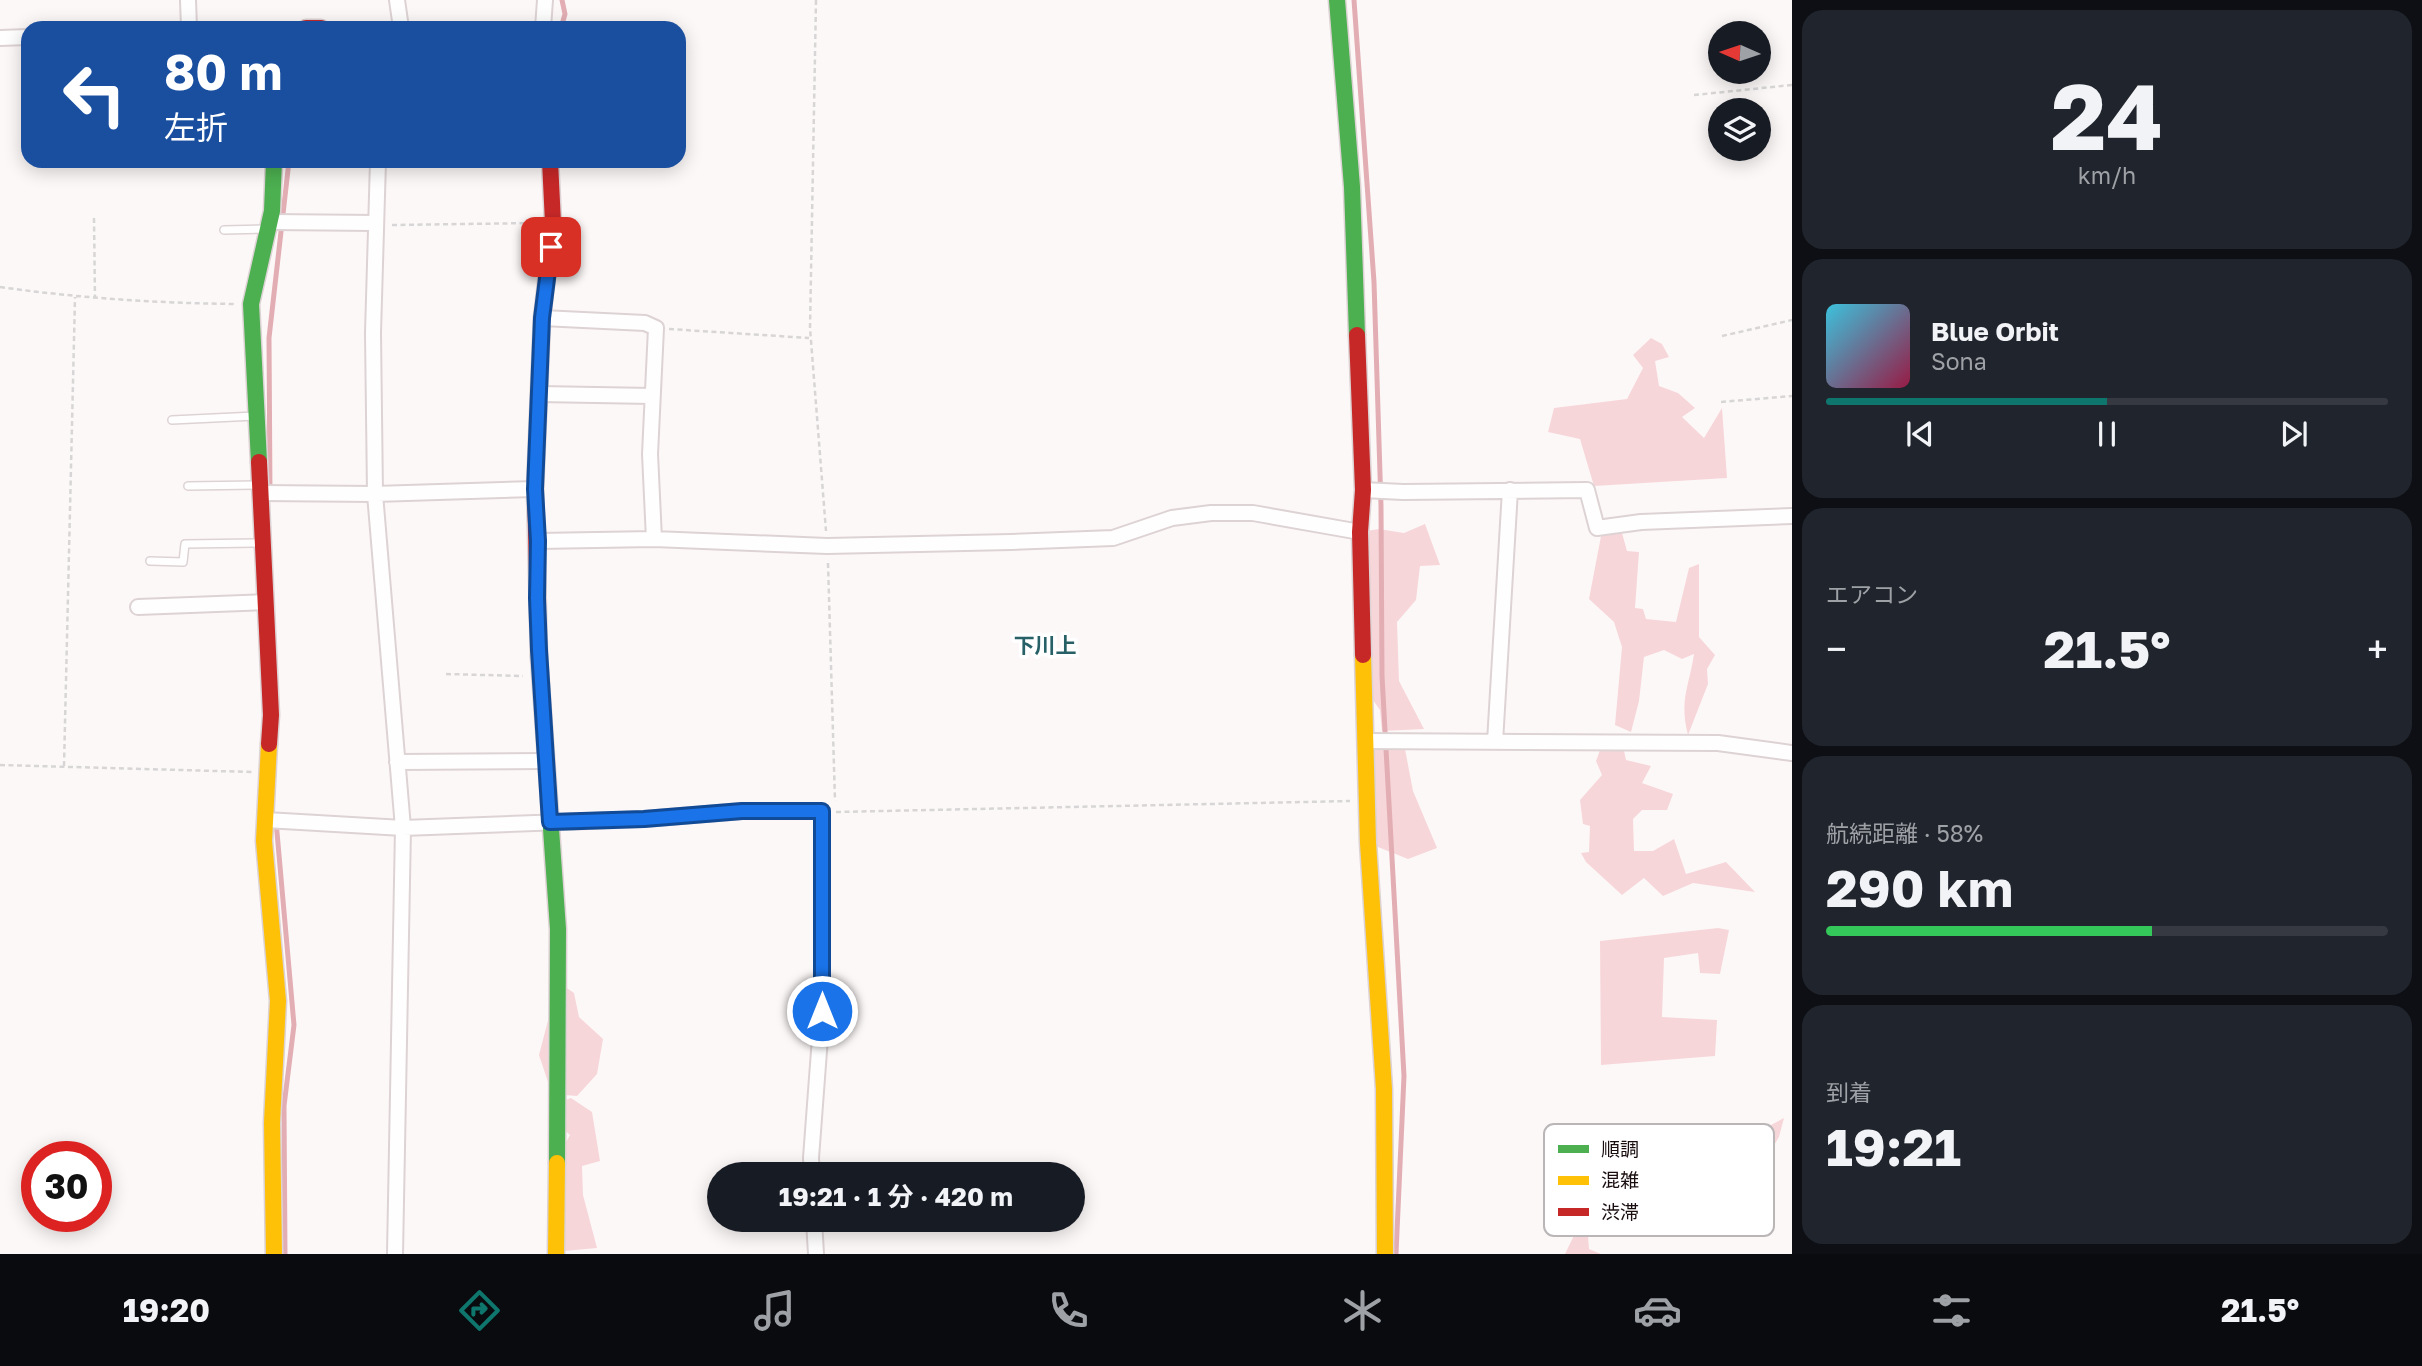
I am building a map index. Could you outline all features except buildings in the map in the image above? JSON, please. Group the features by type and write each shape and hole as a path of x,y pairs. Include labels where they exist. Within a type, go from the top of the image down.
{"street":[{"path":"188,0 189,21"},
{"path":"397,0 400,21"},
{"path":"544,21 545,0"},
{"path":"1337,0 1352,187 1363,490 1360,531 1365,741 1384,1089 1385,1254"},
{"path":"0,38 21,37"},
{"path":"274,168 270,225 251,304 271,715 264,841 278,1001 272,1123 274,1254"},
{"path":"378,168 375,225 375,494 403,828 396,1254"},
{"path":"550,168 554,223 542,318 535,489 540,677 558,929 556,1254"},
{"path":"270,225 375,225"},
{"path":"542,318 645,323 656,328 650,454 654,539"},
{"path":"539,394 652,396"},
{"path":"260,489 375,494 535,489"},
{"path":"1363,490 1587,490 1597,528 1641,522 1792,516"},
{"path":"1495,742 1510,491"},
{"path":"538,541 654,539 827,545 1114,538 1172,519 1211,513 1253,513 1360,531"},
{"path":"138,607 266,601"},
{"path":"1365,741 1718,743 1792,753"},
{"path":"397,762 546,761"},
{"path":"266,820 403,828 644,819 742,811 822,811 822,1011 811,1162"},
{"path":"815,1232 816,1254"}],"lane":[{"path":"224,230 270,225"},
{"path":"172,420 256,416"},
{"path":"188,486 260,489"},
{"path":"150,561 183,562 186,544 262,543"}],"path":[{"path":"816,0 811,338 827,545 836,812 1367,801"},
{"path":"1694,95 1792,86"},
{"path":"94,218 95,299"},
{"path":"375,225 554,223"},
{"path":"0,287 75,298 156,303 251,304"},
{"path":"64,766 75,298"},
{"path":"1722,336 1792,320"},
{"path":"656,328 811,338"},
{"path":"1721,402 1792,396"},
{"path":"446,674 540,677"},
{"path":"0,765 269,772"}],"shaded area":[{"path":"1651,338 1662,344 1669,357 1655,361 1659,386 1678,393 1695,408 1682,417 1704,438 1722,408 1727,478 1594,486 1580,439 1548,432 1554,408 1627,399 1643,368 1633,355"},
{"path":"1425,524 1440,565 1420,566 1416,600 1397,622 1399,681 1424,729 1382,731 1380,710 1368,693 1360,532 1379,529 1404,533"},
{"path":"1602,531 1622,533 1627,551 1639,552 1635,608 1643,609 1646,619 1676,622 1689,568 1699,564 1699,637 1715,655 1707,669 1708,684 1688,735 1684,712 1694,654 1682,659 1664,650 1644,657 1639,701 1631,732 1615,725 1622,647 1614,622 1589,599"},
{"path":"1606,734 1622,742 1626,760 1651,766 1642,783 1673,794 1667,810 1642,810 1633,819 1634,851 1653,851 1674,839 1686,874 1726,862 1755,892 1693,883 1663,896 1644,878 1622,895 1586,862 1581,853 1589,852 1590,826 1583,824 1580,800 1602,775 1596,761"},
{"path":"1381,743 1405,749 1413,791 1437,848 1408,859 1368,843 1366,761"},
{"path":"1718,928 1729,930 1720,974 1700,973 1698,953 1664,958 1662,1017 1717,1020 1715,1056 1601,1065 1600,941"},
{"path":"558,982 574,993 579,1017 603,1039 597,1074 577,1096 552,1094 539,1055"},
{"path":"571,1098 592,1112 600,1161 582,1166 583,1195 597,1248 564,1251 556,1160 570,1135 557,1123 557,1103"},
{"path":"1784,1118 1774,1145 1774,1124"},
{"path":"1574,1236 1588,1236 1589,1249 1601,1254 1565,1254"}],"waterway":[{"path":"562,0 565,14 563,21"},
{"path":"1354,0 1374,282 1381,506 1382,676 1404,1076 1396,1254"},
{"path":"270,493 269,338 288,168"},
{"path":"276,821 294,1025 284,1106 285,1254"}],"traffic: fast":[{"path":"1337,0 1352,187 1357,335"},
{"path":"259,462 251,304 272,211 274,168"},
{"path":"539,657 558,929 557,1163"}],"traffic: slow":[{"path":"1363,655 1368,843 1384,1089 1385,1254"},
{"path":"269,744 264,841 278,1001 272,1123 274,1254"},
{"path":"556,1254 557,1163"}],"traffic: jam":[{"path":"539,657 535,489 542,318 553,223 550,168"},
{"path":"1357,335 1363,490 1360,532 1363,655"},
{"path":"259,462 271,715 269,744"}],"district":[{"name":"下川上","path":"1045,646"}],"route":[{"path":"551,247 542,318 535,489 539,650 550,822 644,819 742,811 822,811 822,1011"}]}
